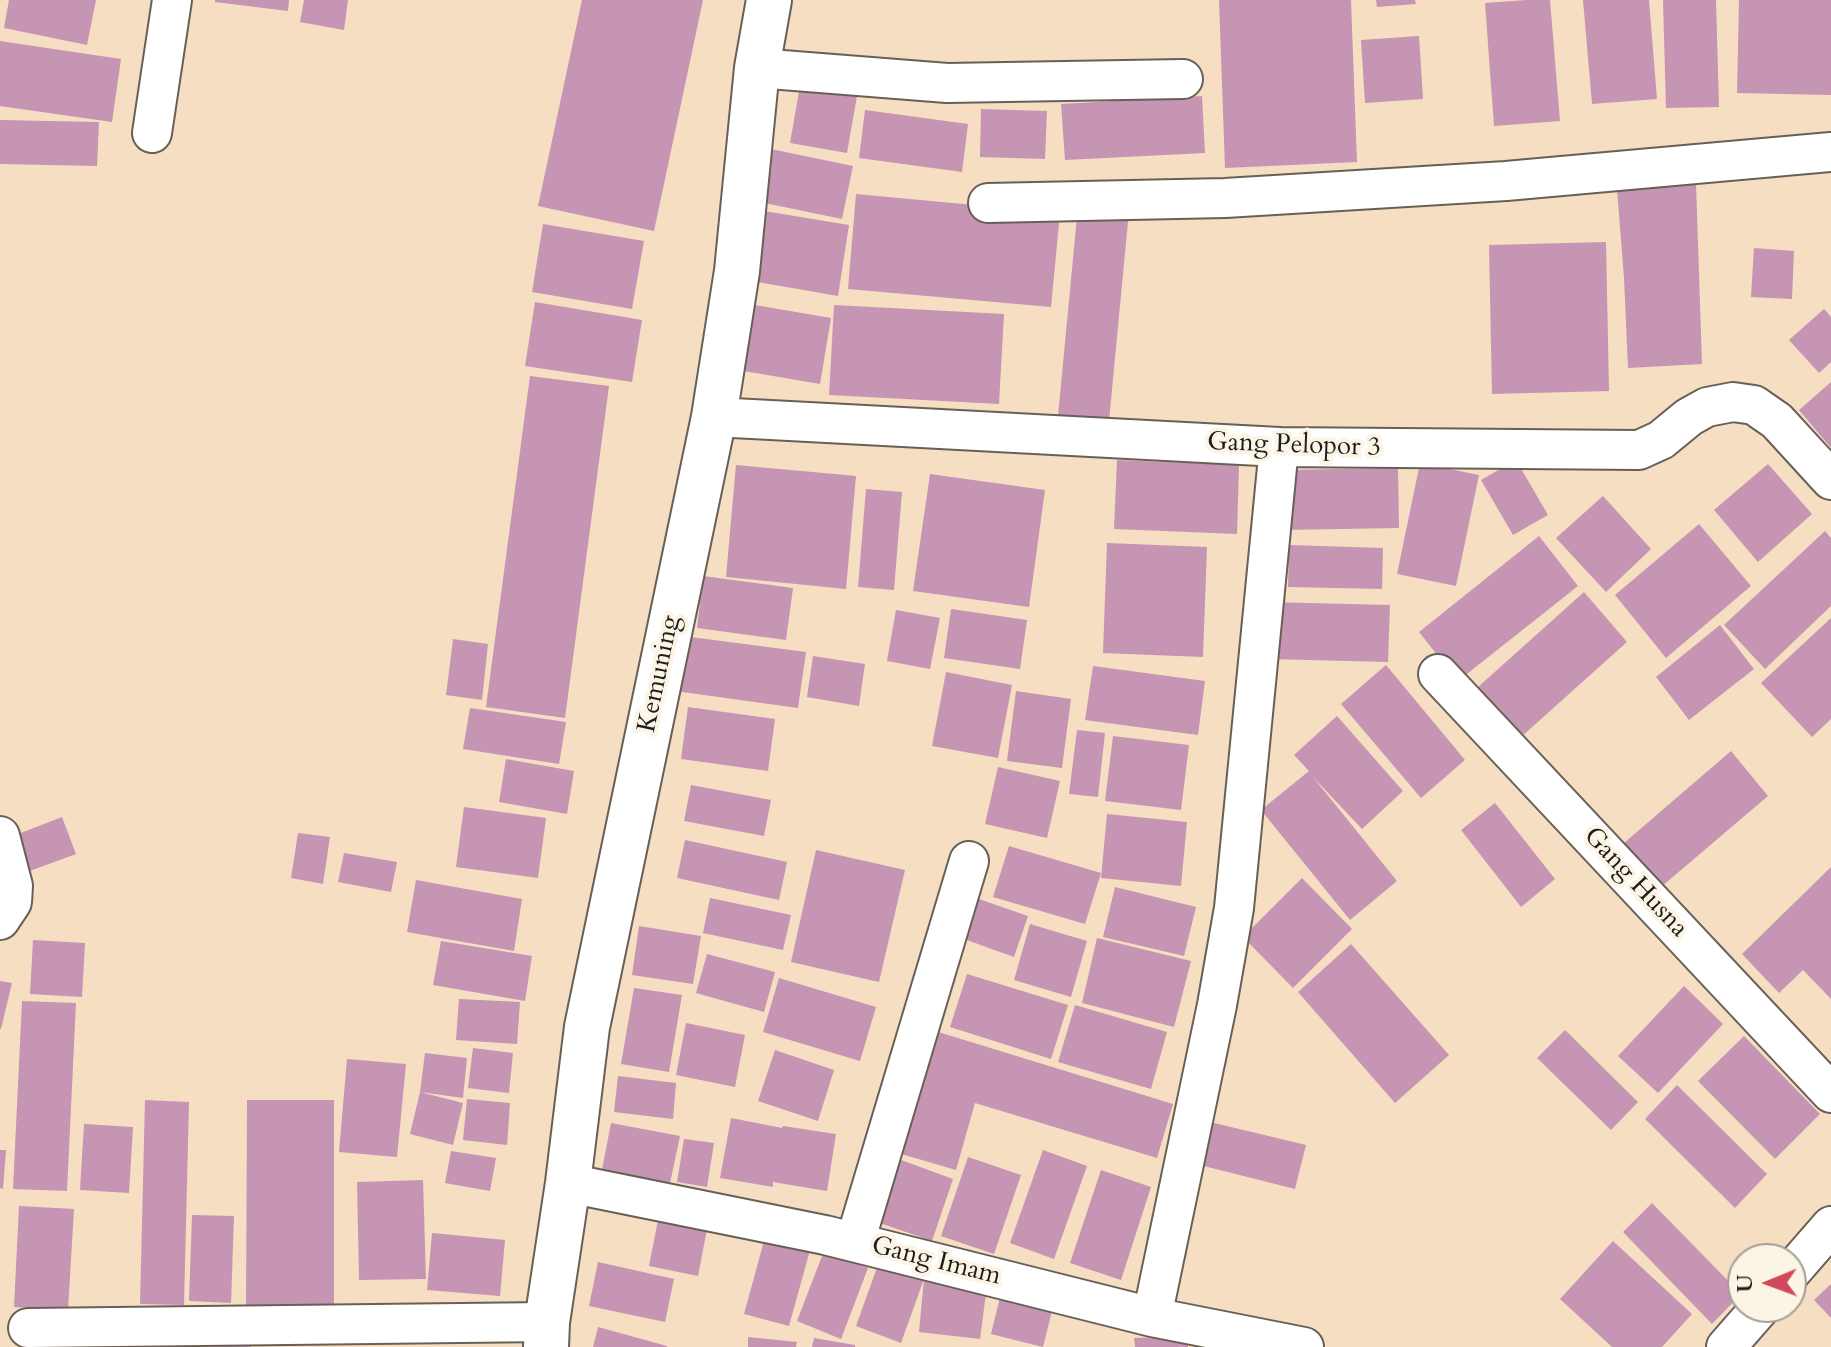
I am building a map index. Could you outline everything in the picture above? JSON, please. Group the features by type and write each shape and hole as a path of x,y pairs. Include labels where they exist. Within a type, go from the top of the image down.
{"street":[{"path":"152,133 172,0"},
{"name":"Kemuning","path":"547,1334 587,1027 714,417 737,271 757,68 769,0"},
{"path":"757,68 947,83 1183,79"},
{"path":"988,203 1241,197 1506,181 1831,152"},
{"name":"Gang Pelopor 3","path":"714,417 1279,447 1639,450 1661,440 1707,407 1733,402 1754,405 1777,421 1831,480"},
{"path":"1152,1317 1234,908 1279,447"},
{"name":"Gang Husna","path":"1438,674 1831,1093"},
{"path":"0,836 13,886 12,902 0,920"},
{"path":"855,1242 969,861"},
{"name":"Gang Imam","path":"568,1183 855,1242 1152,1317 1304,1347"},
{"path":"1807,1254 1831,1226"},
{"path":"1726,1347 1747,1323"},
{"path":"28,1328 547,1334"}],"building":[{"path":"9,0 96,0 87,45 4,28"},
{"path":"215,0 289,0 288,11"},
{"path":"304,0 348,0 344,30 300,22"},
{"path":"582,0 703,0 654,231 538,206"},
{"path":"1219,0 1351,0 1357,162 1225,168"},
{"path":"1376,0 1415,0 1416,4 1377,7"},
{"path":"1550,0 1560,121 1494,126 1485,3"},
{"path":"1583,0 1649,0 1657,99 1592,104"},
{"path":"1663,0 1716,0 1719,107 1666,108"},
{"path":"1739,0 1831,0 1831,95 1737,93"},
{"path":"1419,36 1423,99 1365,103 1361,40"},
{"path":"0,41 121,59 112,122 0,106"},
{"path":"801,80 858,90 847,153 790,143"},
{"path":"1202,96 1205,153 1065,160 1061,104"},
{"path":"981,109 1047,111 1045,159 980,157"},
{"path":"865,110 968,124 962,172 859,158"},
{"path":"0,120 99,122 97,166 0,164"},
{"path":"766,148 853,166 842,219 755,201"},
{"path":"1696,183 1702,364 1628,368 1617,189"},
{"path":"856,194 1060,213 1051,307 848,289"},
{"path":"1078,206 1129,211 1109,421 1058,416"},
{"path":"758,210 849,225 838,296 746,280"},
{"path":"543,224 644,241 632,309 532,292"},
{"path":"1606,242 1609,391 1492,394 1489,245"},
{"path":"1754,248 1794,251 1792,299 1751,297"},
{"path":"535,302 642,320 632,382 525,366"},
{"path":"755,305 831,318 820,384 744,371"},
{"path":"834,305 1004,314 999,404 829,395"},
{"path":"1824,309 1831,317 1831,362 1819,373 1789,340"},
{"path":"530,376 609,386 565,718 486,707"},
{"path":"1831,382 1831,448 1799,410"},
{"path":"1117,460 1239,465 1237,534 1114,529"},
{"path":"1516,460 1548,515 1513,535 1481,480"},
{"path":"1420,463 1479,475 1456,586 1397,574"},
{"path":"1768,464 1812,514 1758,562 1714,510"},
{"path":"736,465 856,476 846,589 726,577"},
{"path":"1398,468 1399,528 1284,530 1283,470"},
{"path":"930,474 1045,490 1029,607 913,591"},
{"path":"866,489 902,492 894,590 858,587"},
{"path":"1603,496 1651,549 1606,592 1556,538"},
{"path":"1699,524 1751,586 1666,658 1615,595"},
{"path":"1825,531 1831,538 1831,606 1765,669 1724,625"},
{"path":"1539,536 1578,586 1458,681 1419,632"},
{"path":"1107,543 1207,547 1203,657 1103,653"},
{"path":"1289,545 1383,548 1382,589 1288,587"},
{"path":"703,576 793,588 786,640 697,628"},
{"path":"1584,592 1627,642 1511,746 1468,696"},
{"path":"1269,602 1390,605 1388,662 1268,659"},
{"path":"951,609 1027,620 1020,669 944,658"},
{"path":"896,610 940,618 930,669 887,661"},
{"path":"1831,618 1831,719 1812,737 1761,683"},
{"path":"1720,625 1754,669 1689,720 1656,677"},
{"path":"683,636 806,652 798,708 675,691"},
{"path":"453,639 488,644 482,700 446,695"},
{"path":"813,656 865,664 859,706 807,697"},
{"path":"1386,665 1465,760 1421,798 1341,704"},
{"path":"1093,666 1205,681 1198,735 1085,720"},
{"path":"946,672 1012,685 998,758 932,746"},
{"path":"1016,691 1071,699 1062,768 1007,761"},
{"path":"688,707 775,719 768,771 681,759"},
{"path":"470,708 566,722 559,764 463,749"},
{"path":"1337,716 1403,791 1362,829 1313,777 1397,881 1350,920 1261,810 1309,771 1294,755"},
{"path":"1077,730 1105,733 1098,797 1069,794"},
{"path":"1113,736 1189,745 1181,810 1105,801"},
{"path":"1731,751 1768,796 1661,887 1624,843"},
{"path":"506,759 574,771 567,814 499,802"},
{"path":"998,767 1060,781 1047,838 985,824"},
{"path":"691,785 771,800 764,836 684,821"},
{"path":"1495,803 1555,879 1521,907 1461,830"},
{"path":"464,807 546,818 538,878 456,867"},
{"path":"1107,814 1187,822 1181,886 1101,878"},
{"path":"62,817 76,854 27,872 13,836"},
{"path":"298,833 330,837 323,884 291,878"},
{"path":"685,840 787,862 779,900 677,878"},
{"path":"1009,846 1101,873 1085,924 993,897"},
{"path":"816,850 905,870 879,982 791,962"},
{"path":"344,853 397,862 391,892 338,882"},
{"path":"1831,867 1831,999 1803,970 1779,993 1742,954"},
{"path":"1302,878 1352,929 1293,988 1243,937"},
{"path":"416,880 522,899 514,951 407,932"},
{"path":"1115,887 1196,907 1184,956 1103,937"},
{"path":"710,898 791,915 783,950 703,933"},
{"path":"979,899 1028,916 1014,957 964,939"},
{"path":"1030,924 1087,941 1071,997 1014,980"},
{"path":"639,926 701,936 693,984 632,975"},
{"path":"1097,938 1191,961 1174,1027 1082,1003"},
{"path":"33,940 85,943 82,997 30,994"},
{"path":"441,941 532,956 525,1001 433,985"},
{"path":"1351,944 1449,1055 1395,1103 1298,992"},
{"path":"707,954 775,972 764,1012 696,993"},
{"path":"967,974 1068,1005 1051,1059 950,1027"},
{"path":"779,978 876,1007 860,1061 763,1032"},
{"path":"0,981 12,983 1,1029 0,1029"},
{"path":"1684,986 1723,1024 1658,1093 1618,1056"},
{"path":"634,988 682,995 669,1072 621,1064"},
{"path":"459,999 520,1002 517,1044 456,1040"},
{"path":"22,1001 76,1003 67,1191 13,1189"},
{"path":"1075,1005 1167,1032 1151,1089 1058,1062"},
{"path":"686,1023 745,1035 735,1087 676,1075"},
{"path":"1565,1030 1638,1102 1611,1130 1537,1058"},
{"path":"935,1031 1173,1104 1157,1158 975,1103 956,1170 898,1153"},
{"path":"1744,1036 1820,1114 1775,1159 1698,1081"},
{"path":"473,1048 513,1053 509,1093 468,1088"},
{"path":"775,1050 834,1070 818,1121 758,1101"},
{"path":"425,1053 467,1058 463,1098 420,1092"},
{"path":"347,1059 406,1064 397,1157 339,1152"},
{"path":"618,1076 676,1083 673,1119 614,1112"},
{"path":"1677,1085 1767,1174 1735,1208 1645,1119"},
{"path":"420,1092 463,1103 453,1145 410,1134"},
{"path":"467,1099 510,1103 507,1145 463,1140"},
{"path":"145,1100 189,1102 184,1305 140,1304"},
{"path":"247,1100 334,1100 334,1309 246,1309"},
{"path":"731,1118 836,1134 827,1191 773,1182 773,1187 720,1178"},
{"path":"1206,1121 1306,1145 1295,1189 1196,1164"},
{"path":"611,1123 680,1136 669,1188 601,1175"},
{"path":"84,1124 133,1127 129,1193 80,1190"},
{"path":"684,1139 714,1143 707,1187 677,1182"},
{"path":"0,1150 6,1150 3,1189 0,1188"},
{"path":"1043,1150 1087,1166 1054,1259 1010,1243"},
{"path":"451,1151 496,1158 490,1191 445,1183"},
{"path":"893,1157 953,1179 932,1241 871,1220"},
{"path":"968,1157 1021,1175 994,1254 941,1236"},
{"path":"1101,1170 1151,1187 1121,1280 1070,1263"},
{"path":"423,1180 426,1279 359,1280 357,1182"},
{"path":"1652,1203 1727,1280 1727,1308 1712,1324 1623,1232"},
{"path":"19,1206 74,1209 68,1310 14,1307"},
{"path":"192,1215 234,1216 231,1303 189,1301"},
{"path":"659,1215 708,1224 698,1276 649,1266"},
{"path":"767,1230 812,1243 789,1326 744,1314"},
{"path":"432,1233 505,1240 500,1296 427,1290"},
{"path":"1613,1241 1692,1314 1662,1347 1612,1347 1560,1299"},
{"path":"824,1251 868,1268 841,1339 797,1321"},
{"path":"598,1262 674,1279 665,1322 589,1306"},
{"path":"879,1262 987,1286 980,1339 919,1332 924,1279 901,1343 856,1326"},
{"path":"1831,1284 1831,1318 1814,1300"},
{"path":"1001,1293 1053,1307 1043,1347 991,1334"},
{"path":"598,1327 667,1346 667,1347 593,1347"},
{"path":"155,1336 250,1336 251,1347 155,1347"},
{"path":"1188,1336 1188,1347 1135,1347 1134,1338"},
{"path":"748,1337 797,1342 796,1347 748,1347"},
{"path":"814,1338 855,1345 855,1347 812,1347"}]}
